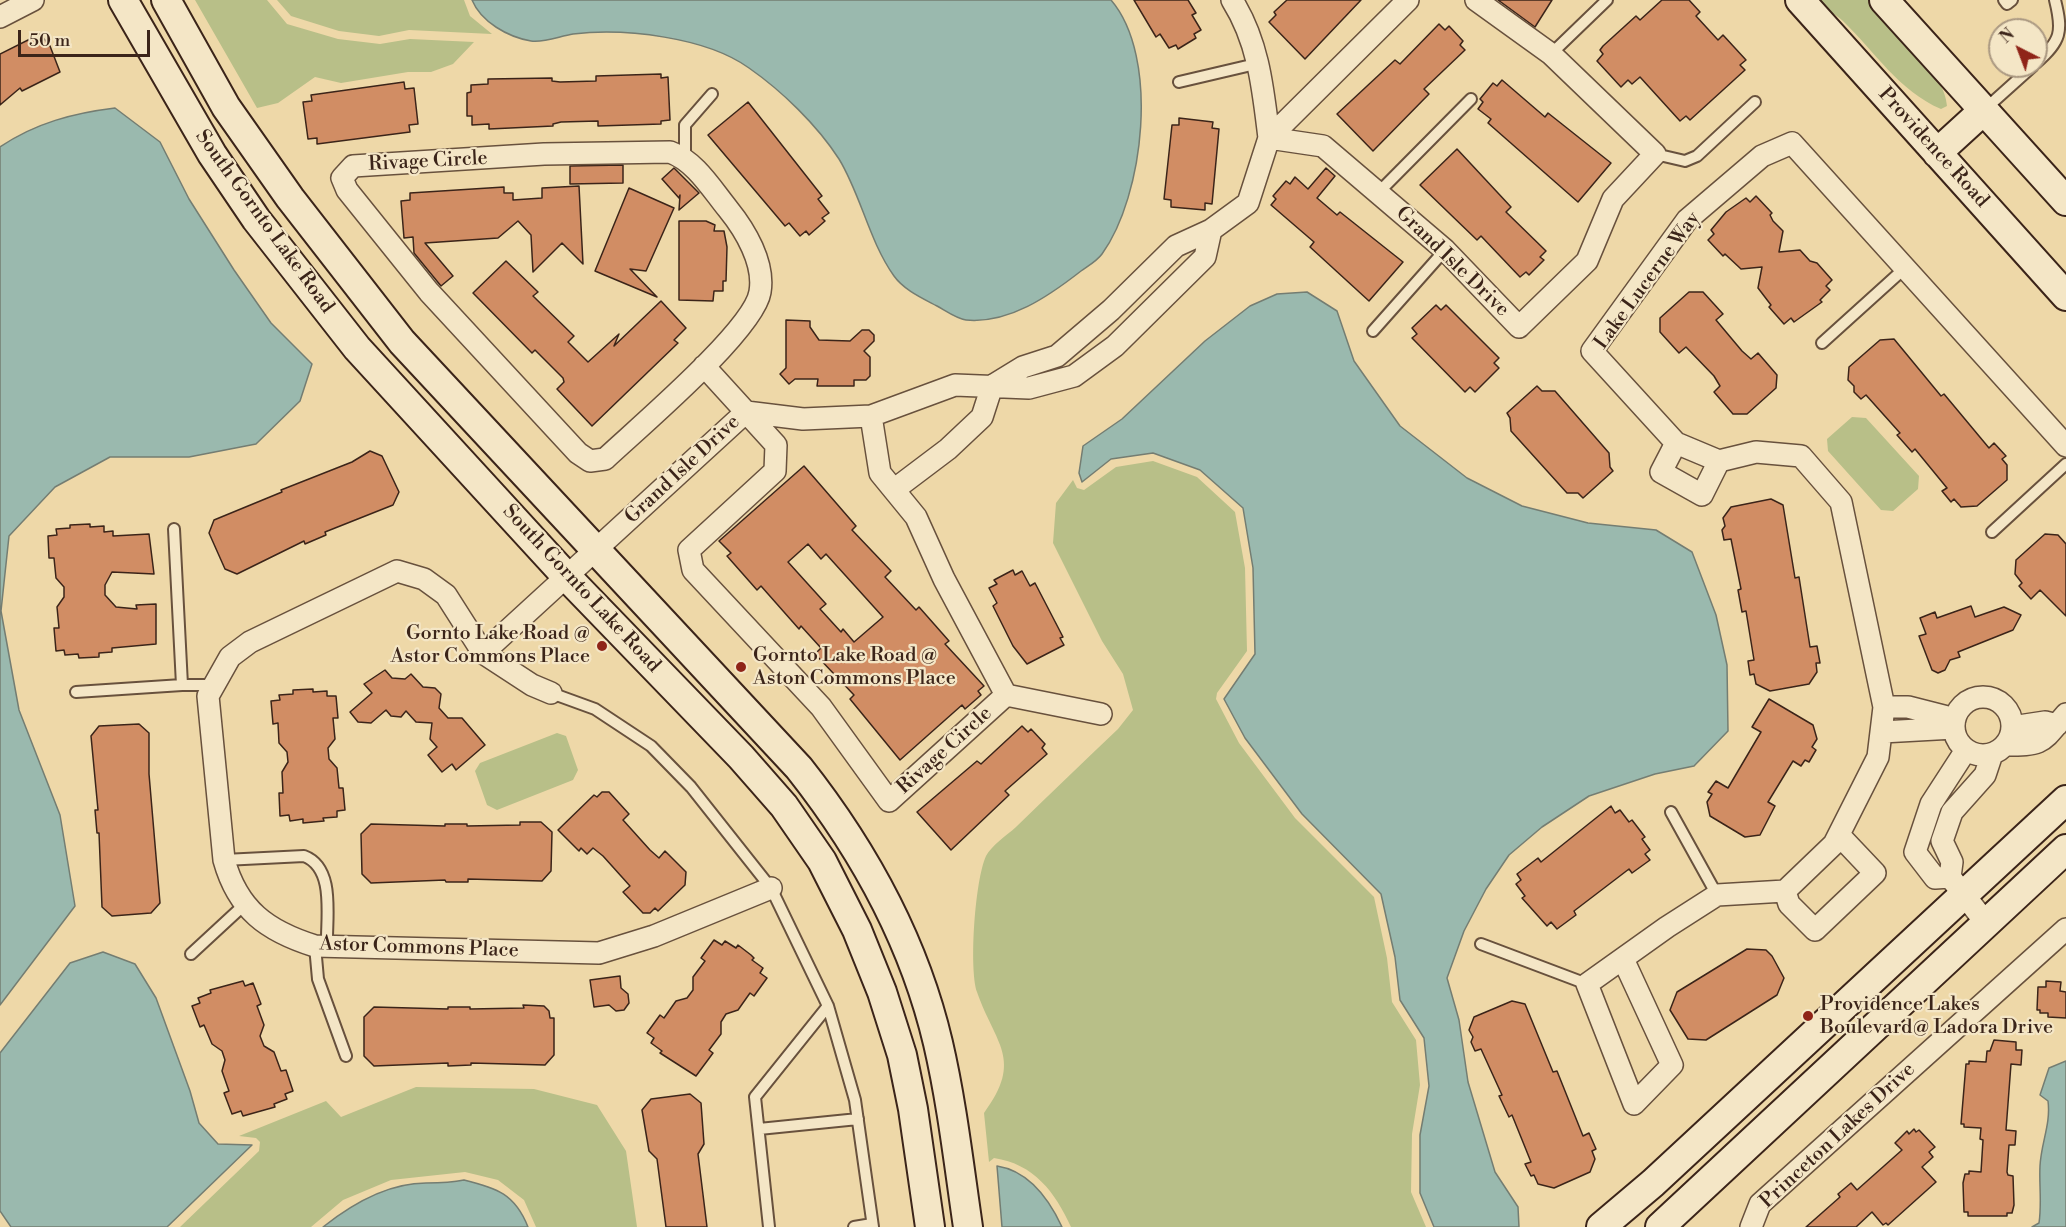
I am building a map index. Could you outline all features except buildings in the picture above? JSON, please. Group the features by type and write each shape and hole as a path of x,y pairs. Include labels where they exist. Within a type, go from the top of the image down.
{"street":[{"path":"0,17 33,0"},
{"name":"South Gornto Lake Road","path":"123,0 212,154 300,277 357,348 567,576 741,757 784,806 822,861 857,930 882,992 902,1054 913,1109 930,1227"},
{"name":"South Gornto Lake Road","path":"166,0 225,107 290,198 395,333 800,768 836,814 871,872 897,925 922,986 938,1043 968,1227"},
{"path":"895,489 948,449 982,417 992,386 1023,367 1057,356 1116,306 1176,246 1211,230 1248,203 1269,138 1260,63 1246,21 1232,0"},
{"path":"1269,138 1408,0"},
{"path":"1476,0 1551,54 1655,154"},
{"name":"Providence Road","path":"1800,0 2066,296"},
{"path":"1884,0 2066,201"},
{"path":"1937,153 1984,110"},
{"name":"Grand Isle Drive","path":"1269,138 1323,146 1445,250 1519,327 1587,261 1613,199 1655,154"},
{"name":"Lake Lucerne Way","path":"1719,461 1676,443 1592,351 1687,220 1762,156 1792,143 2066,446"},
{"name":"Rivage Circle","path":"670,152 685,157 734,216 749,241 757,262 760,293 744,326 704,366 605,459 590,460 578,453 429,292 347,190 342,178 353,166 544,154 670,152"},
{"name":"Grand Isle Drive","path":"567,576 746,412 803,419 871,416 955,385 1029,388 1074,376 1115,346 1205,257 1211,230"},
{"path":"1116,306 1135,326"},
{"name":"Rivage Circle","path":"704,366 776,445 774,471 688,550 693,570 821,707 889,801 1006,695 944,579 916,517 880,473 871,416"},
{"path":"1623,959 1672,1065 1634,1104 1587,984 1667,927 1717,895 1785,891 1834,844 1878,758 1882,732 1884,707 1841,502 1801,456 1756,452 1719,461 1702,495 1661,472 1676,443"},
{"name":"Astor Commons Place","path":"551,693 532,685 483,653 446,595 424,579 397,571 250,642 230,657 208,696 224,860 229,878 244,905 263,923 285,937 321,946 599,953 654,936 771,888"},
{"path":"483,653 567,576"},
{"path":"1006,695 1101,714"},
{"path":"1986,923 1957,886 1952,861 1942,841 1952,812 1985,775 2003,742 2007,709 1992,698 1973,698 1965,703 1954,723 1956,736 1966,750 1983,755 2003,742 2032,745 2044,741 2061,719"},
{"path":"1884,707 1908,707 1954,723"},
{"path":"1882,732 1954,723"},
{"path":"1957,886 1935,878 1916,852 1932,804 1966,750"},
{"path":"1601,1227 1653,1183 1957,886 2066,800"},
{"path":"1785,891 1789,904 1815,930 1875,873 1839,835"},
{"path":"1660,1227 2066,849"},
{"name":"Princeton Lakes Drive","path":"1751,1227 1760,1204 2066,929"}],"lane":[{"path":"1551,54 1607,0"},
{"path":"2004,0 2007,4 2012,0"},
{"path":"2048,53 2053,48 2061,29 2055,0"},
{"path":"1179,82 1260,63"},
{"path":"1984,110 2020,78"},
{"path":"685,157 686,125 712,94"},
{"path":"1378,193 1471,99"},
{"path":"1655,154 1685,161 1697,156 1755,102"},
{"path":"1373,331 1445,250"},
{"path":"1822,343 1905,268"},
{"path":"1992,532 2066,464"},
{"path":"174,529 182,685"},
{"path":"76,692 215,685"},
{"name":"Astor Commons Place","path":"551,693 596,709 651,746 691,787 771,888 828,1006 855,1100 872,1226"},
{"path":"1671,812 1717,895"},
{"path":"224,860 304,856 320,866 325,878 318,979 346,1056"},
{"path":"191,954 244,905"},
{"path":"1481,944 1587,984"},
{"path":"769,1227 755,1097 828,1006"},
{"path":"759,1129 858,1119"},
{"path":"855,1227 872,1226"}],"green space":[{"path":"195,0 267,0 287,24 338,39 380,44 410,39 474,42 453,64 431,72 408,72 341,83 315,77 278,103 257,108"},
{"path":"277,0 464,0 470,16 492,34 409,30 379,36 339,31 291,16"},
{"path":"1812,0 1870,0 1928,65 1938,79 1947,106 1941,109 1912,92 1888,70 1843,21"},
{"path":"1852,417 1866,418 1919,476 1918,489 1893,511 1881,510 1828,451 1827,439"},
{"path":"1153,461 1197,477 1235,512 1245,568 1247,651 1217,693 1216,699 1239,743 1295,818 1374,897 1387,958 1392,1002 1416,1040 1420,1085 1412,1134 1411,1192 1426,1227 1071,1227 1058,1202 1032,1173 1008,1161 994,1158 989,1162 984,1113 996,1094 1004,1065 998,1039 977,992 973,964 974,924 982,868 992,848 1118,729 1133,710 1123,674 1102,641 1053,543 1056,503 1073,480 1077,488 1084,490 1116,467"},
{"path":"557,733 566,736 578,770 573,780 497,810 487,805 475,771 480,763"},
{"path":"416,1087 534,1089 597,1105 626,1151 637,1227 536,1227 524,1200 498,1180 465,1172 391,1180 343,1200 311,1227 180,1227 259,1151 260,1142 256,1138 239,1136 326,1101 341,1117"}],"water":[{"path":"472,0 1111,0 1126,25 1136,56 1141,90 1141,127 1128,198 1116,229 1098,259 1042,299 1013,313 998,318 966,320 914,293 898,281 885,262 847,173 830,146 798,109 749,68 711,49 664,37 594,32 541,41 522,39 489,22"},
{"path":"115,108 160,142 189,199 234,270 271,323 312,364 300,401 256,444 189,457 110,457 55,487 9,536 1,611 19,710 60,815 75,906 0,1005 0,147 27,131 55,120"},
{"path":"1307,292 1337,311 1354,361 1400,426 1467,478 1522,506 1588,523 1656,530 1692,552 1716,615 1727,665 1728,731 1694,766 1655,774 1589,796 1542,827 1509,855 1486,889 1464,931 1447,978 1459,1020 1468,1082 1495,1172 1518,1207 1519,1227 1434,1227 1420,1193 1420,1135 1429,1086 1424,1038 1400,1000 1395,957 1381,894 1302,814 1245,738 1224,699 1255,654 1253,568 1243,508 1200,470 1153,453 1111,459 1082,482 1079,473 1083,446 1122,419 1205,341 1250,306 1277,294"},
{"path":"103,952 135,964 156,998 190,1091 199,1123 218,1144 252,1145 167,1227 11,1227 0,1211 0,1053 70,963"},
{"path":"2066,1061 2066,1227 2032,1227 2039,1223 2040,1166 2049,1109 2048,1101 2040,1095 2049,1068"},
{"path":"997,1166 1019,1174 1037,1188 1051,1206 1062,1227 1002,1227"},
{"path":"464,1180 503,1194 517,1207 528,1227 323,1227 346,1210 384,1191 412,1184"}],"place":[{"name":"Gornto Lake Road @ Astor Commons Place","path":"602,646"},
{"name":"Gornto Lake Road @ Aston Commons Place","path":"741,667"},
{"name":"Providence Lakes Boulevard@ Ladora Drive","path":"1808,1016"}]}
